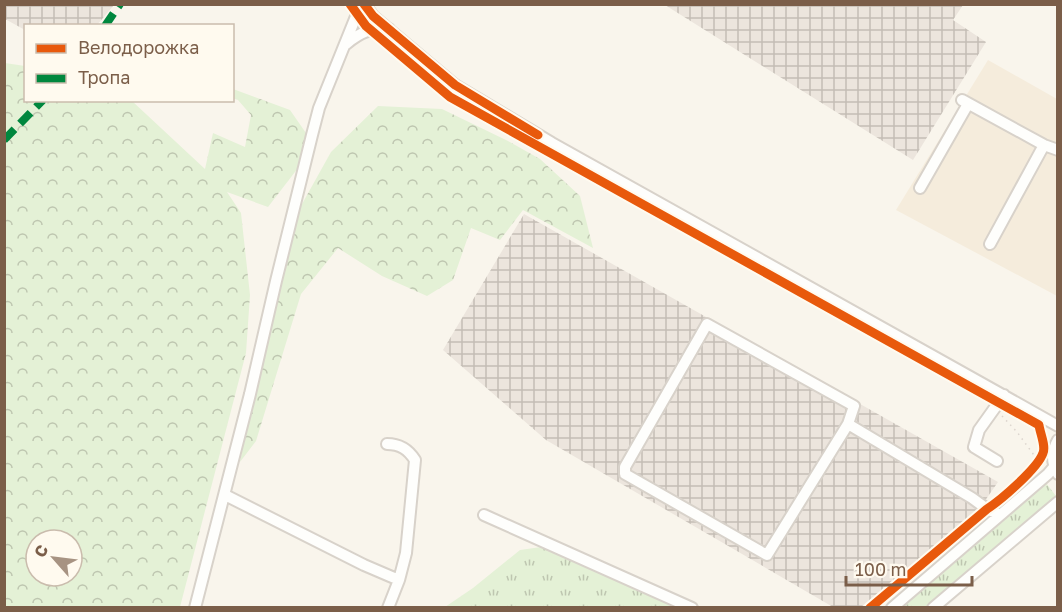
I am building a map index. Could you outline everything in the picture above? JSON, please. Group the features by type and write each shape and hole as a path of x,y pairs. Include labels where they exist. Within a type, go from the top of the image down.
{"street":[{"path":"195,608 225,495 319,108 362,4 373,16 455,85 532,132 1058,426"},
{"path":"344,46 357,35 370,29 389,29"},
{"path":"920,188 965,102 1044,145 1058,150"},
{"path":"990,244 1044,145"},
{"path":"707,324 854,405 848,424 766,555 625,474 625,467 707,324"},
{"path":"997,461 974,447 980,430 1004,395"},
{"path":"848,424 1000,515"},
{"path":"892,608 1048,474 1053,450 1058,440"},
{"path":"387,444 395,444 410,452 415,460 406,552 399,580 388,608"},
{"path":"225,495 364,565 399,580"},
{"path":"933,608 1058,502"},
{"path":"484,515 692,608"}],"path":[{"path":"994,410 1004,417 1048,468"},
{"path":"1044,451 1048,468"},
{"path":"1030,470 1048,468"}],"shaded area":[{"path":"5,4 114,5 98,24 24,24 24,29 5,19"},
{"path":"665,5 963,5 953,20 986,42 913,160"},
{"path":"988,60 1057,99 1057,296 896,210"},
{"path":"524,214 998,482 982,505 981,511 861,607 833,607 546,440 443,350"}],"green space":[{"path":"5,63 24,66 24,102 133,102 205,169 213,133 245,147 251,115 234,98 234,89 290,110 315,146 268,207 227,192 241,213 250,295 246,353 180,607 5,608"},
{"path":"378,106 442,109 540,159 580,196 593,248 523,210 500,240 471,228 453,280 427,296 382,276 338,248 301,294 256,441 240,462 284,243 302,204 331,152"},
{"path":"1046,483 1056,496 925,607 900,608"},
{"path":"541,547 676,607 445,607 473,588 520,550"}],"marked path":[{"path":"106,24 120,4"},
{"path":"4,140 41,102"}],"cycle path":[{"path":"350,4 366,26 450,97 1039,425 1044,450 1027,475 870,608"},
{"path":"364,4 373,16 455,85 538,135"}]}
